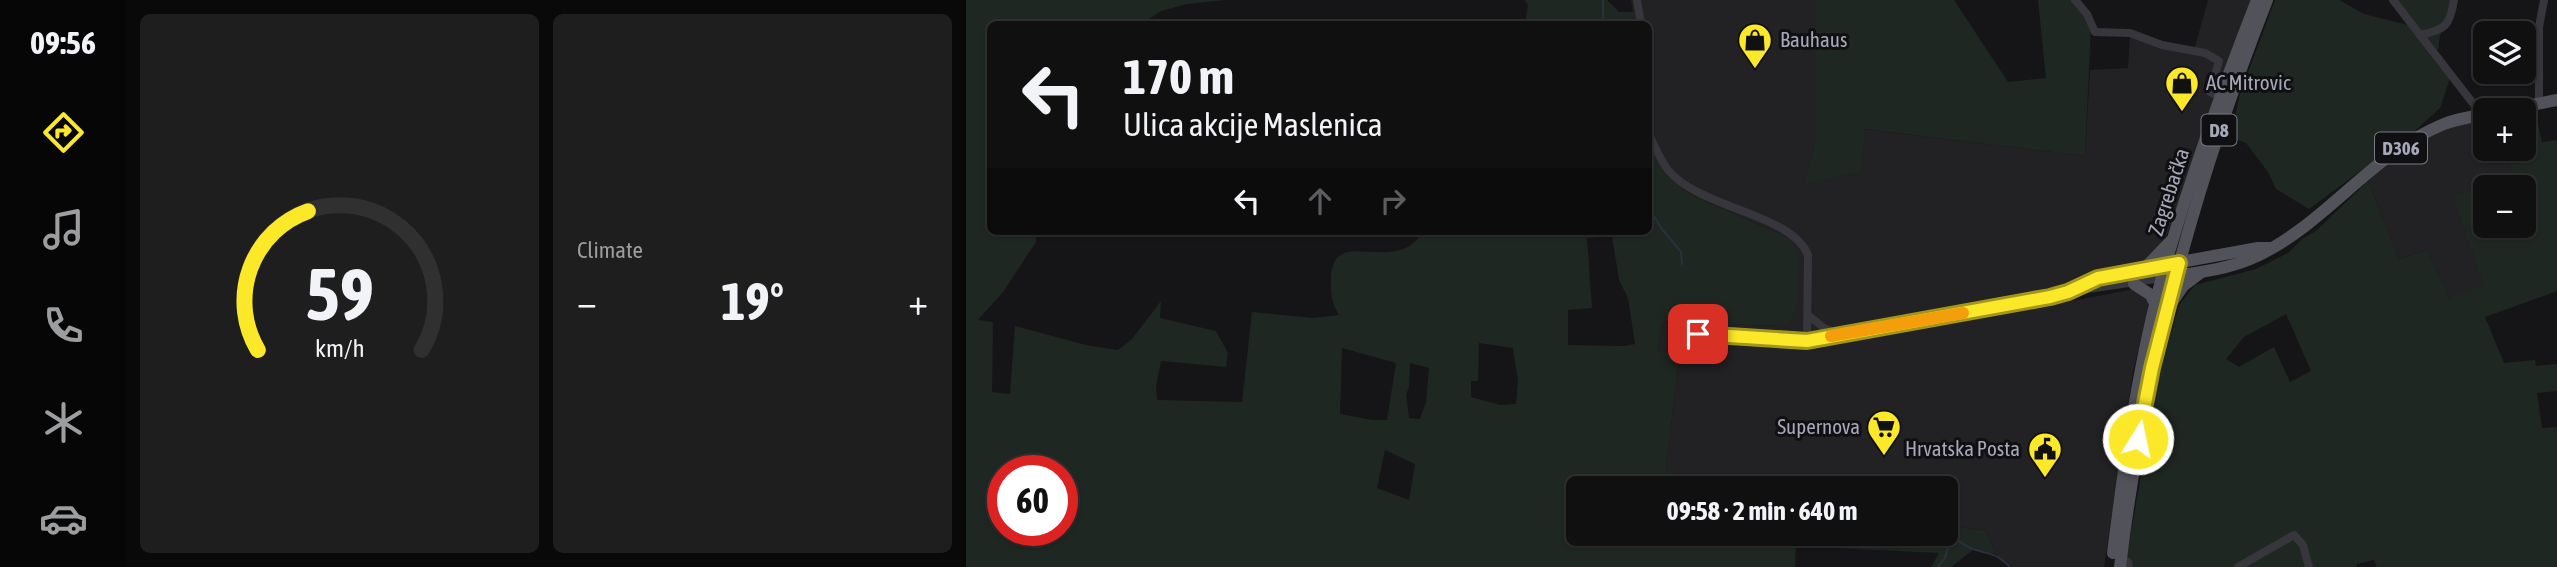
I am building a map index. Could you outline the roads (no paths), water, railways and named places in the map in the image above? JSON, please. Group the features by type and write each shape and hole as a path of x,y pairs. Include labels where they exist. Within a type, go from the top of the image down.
{"main road":[{"name":"Zagrebačka","path":"2169,277 2174,239 2196,168 2257,0"},
{"name":"Zagrebačka","path":"2172,264 2188,233 2206,166 2267,0"},
{"path":"2536,105 2557,100"},
{"name":"D306","path":"2169,277 2252,259 2304,229 2374,168 2417,137 2446,123 2473,117"},
{"path":"2188,233 2194,248 2212,257"},
{"path":"2144,269 2174,239"},
{"name":"D306","path":"2172,264 2271,248"},
{"path":"2134,284 2151,295 2161,307 2183,286 2205,271"},
{"name":"D8","path":"2120,565 2129,436 2169,277"}],"street":[{"path":"1637,0 1640,21"},
{"path":"2075,0 2087,14 2095,32 2130,33 2162,45 2205,52 2219,61 2210,92 2221,97"},
{"path":"2393,0 2473,102"},
{"path":"2420,35 2442,30 2454,0"},
{"path":"2539,104 2539,27 2544,0"},
{"path":"1652,141 1670,172 1690,187 1729,207 1779,227 1804,246 1808,255 1807,341"},
{"path":"2068,292 2098,278 2172,264"},
{"path":"1698,334 1807,341 2068,292 2169,277"},
{"path":"1808,315 1824,328 1842,335"},
{"path":"2238,567 2294,535 2303,545 2309,567"}],"waterway":[{"path":"1602,21 1603,0"},
{"path":"1652,213 1681,252 1682,264"},
{"path":"1958,540 1972,549 1997,557 2010,567"},
{"path":"1938,567 1945,558 1948,546"}],"place":[{"name":"Bauhaus","path":"1755,70"},
{"name":"AC Mitrovic","path":"2182,113"},
{"name":"Supernova","path":"1884,457"},
{"name":"Hrvatska Posta","path":"2045,479"}]}
